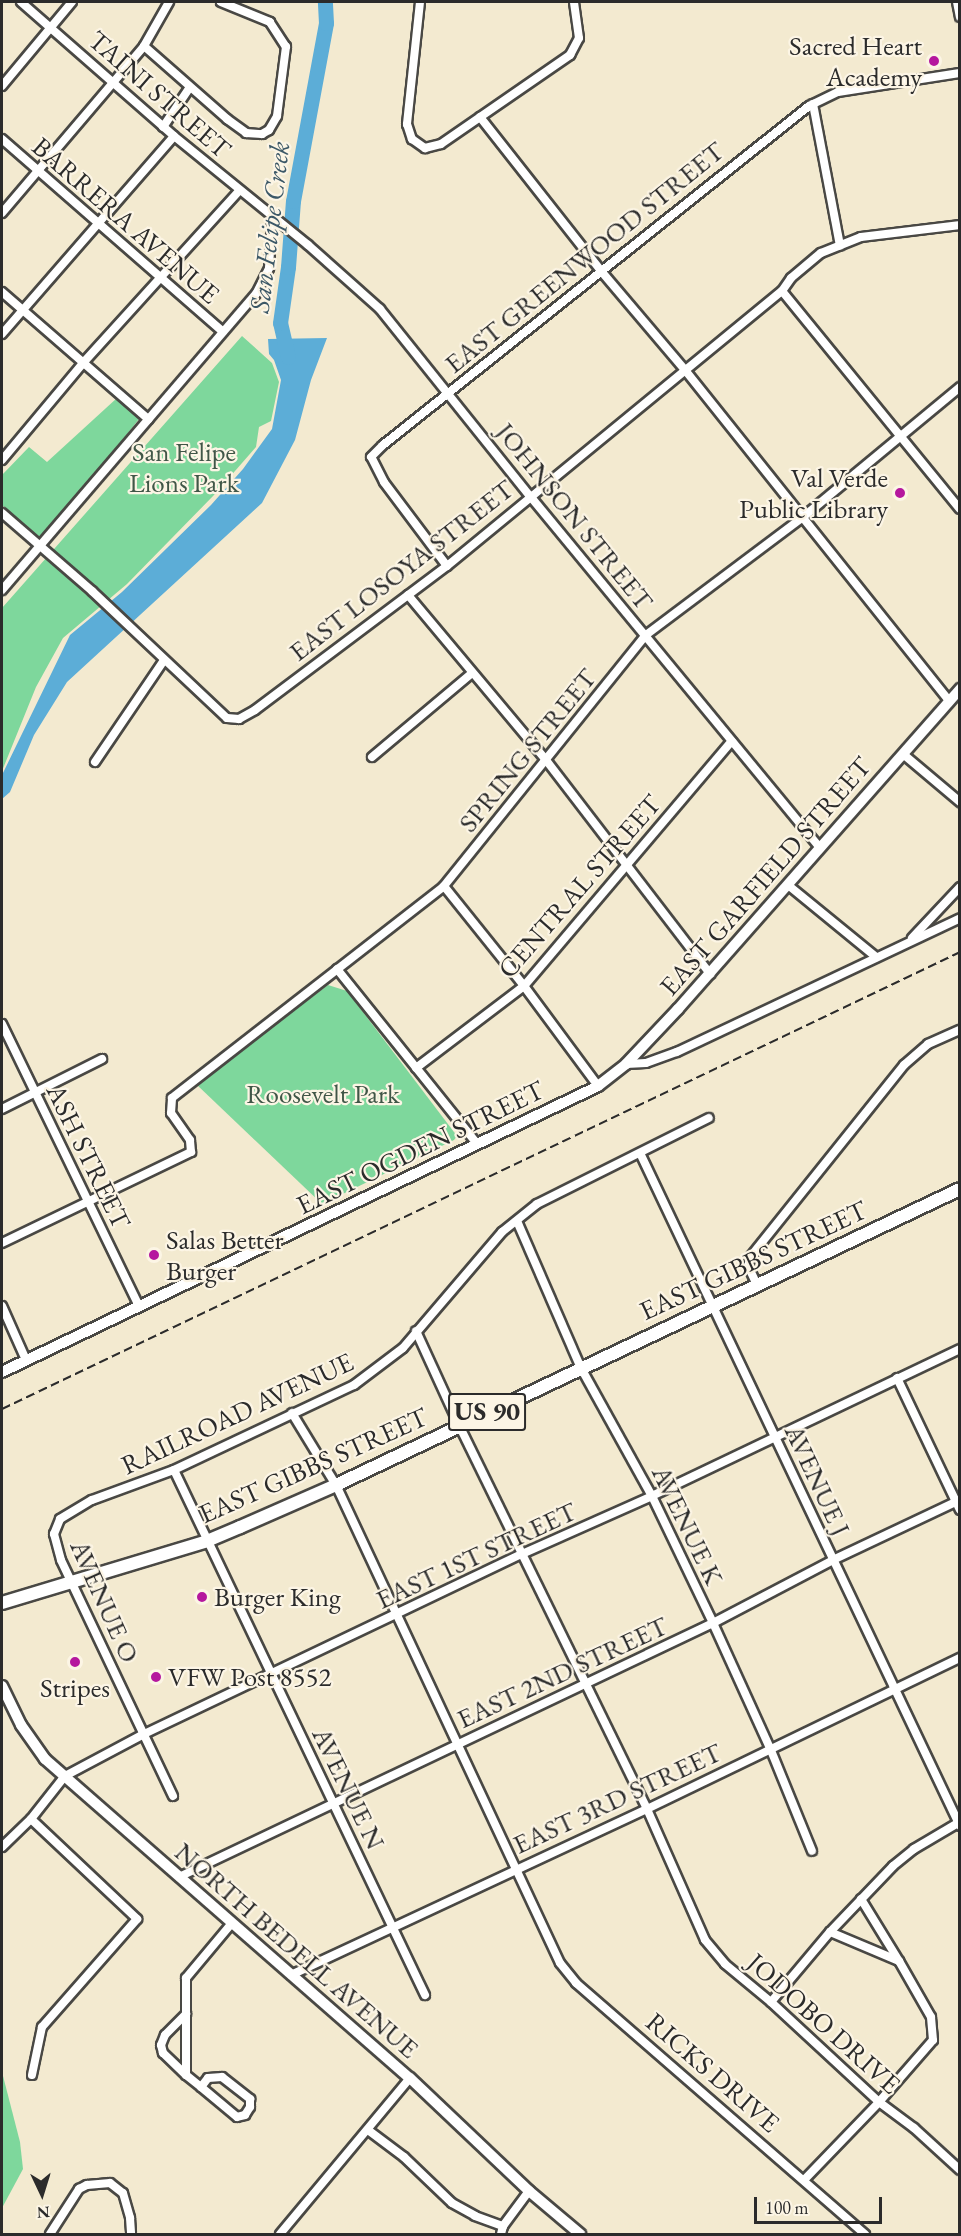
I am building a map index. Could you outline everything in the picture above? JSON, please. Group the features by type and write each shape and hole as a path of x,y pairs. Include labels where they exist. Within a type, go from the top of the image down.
{"highway":[{"name":"EAST GIBBS STREET","path":"2,1603 207,1541 336,1485 960,1189"}],"main road":[{"name":"EAST GARFIELD STREET","path":"598,1086 626,1064 710,974 960,689"},
{"name":"EAST OGDEN STREET","path":"5,1369 598,1086"},
{"name":"NORTH BEDELL AVENUE","path":"2,1686 21,1725 45,1759 410,2078 529,2191 580,2235"}],"street":[{"name":"TAINI STREET","path":"21,2 163,127 282,225"},
{"path":"2,87 72,2"},
{"path":"2,213 144,46 170,2"},
{"path":"144,46 227,119 246,133 262,134 274,123 283,80 286,47 270,22 221,2"},
{"path":"420,2 407,124 412,139 425,148 434,147 570,55 579,38 574,2"},
{"path":"957,2 960,17"},
{"name":"EAST GREENWOOD STREET","path":"447,566 384,482 371,457 448,392 813,104 838,92 960,74"},
{"path":"163,127 190,87"},
{"path":"813,104 840,245"},
{"path":"480,117 601,271 685,370 949,701"},
{"path":"2,334 174,136"},
{"name":"BARRERA AVENUE","path":"2,139 223,332"},
{"path":"2,460 84,363 162,279 239,190"},
{"path":"2,590 264,282 271,253 272,217"},
{"name":"JOHNSON STREET","path":"282,225 380,309 530,496 820,848"},
{"name":"EAST LOSOYA STREET","path":"2,513 92,591 227,718 239,719 255,710 447,566 782,291 791,278 821,253 861,237 960,225"},
{"path":"782,291 960,509"},
{"path":"2,292 148,419"},
{"name":"SPRING STREET","path":"88,1201 191,1152 190,1140 171,1113 172,1098 444,886 646,635 803,517 960,387"},
{"path":"408,595 546,760 710,974"},
{"path":"95,762 165,660"},
{"path":"372,757 472,673"},
{"name":"CENTRAL STREET","path":"416,1068 524,986 732,741"},
{"path":"903,754 960,802"},
{"path":"788,885 876,957"},
{"path":"444,886 524,986 598,1086"},
{"path":"908,943 960,887"},
{"path":"626,1064 646,1063 677,1053 960,918"},
{"path":"337,969 477,1144"},
{"name":"ASH STREET","path":"2,1024 139,1306"},
{"path":"757,1285 748,1266 751,1256 904,1065 928,1044 960,1030"},
{"path":"2,1109 102,1059"},
{"name":"RAILROAD AVENUE","path":"60,1519 92,1500 174,1470 354,1385 396,1355 502,1232 537,1204 709,1118"},
{"name":"AVENUE J","path":"640,1153 959,1825"},
{"path":"2,1243 88,1201"},
{"name":"AVENUE K","path":"517,1221 581,1368 652,1496 713,1623 770,1748 812,1851"},
{"path":"2,1305 26,1360"},
{"name":"JODOBO DRIVE","path":"416,1331 459,1425 647,1809 705,1940 725,1964 771,2001 879,2102 914,2128 959,2169"},
{"name":"EAST 1ST STREET","path":"2,1847 31,1819 65,1776 142,1735 960,1349"},
{"path":"897,1378 958,1504"},
{"name":"RICKS DRIVE","path":"292,1413 336,1485 561,1963 576,1983 805,2180 865,2235"},
{"name":"AVENUE N","path":"174,1470 425,1995"},
{"name":"EAST 2ND STREET","path":"179,1877 713,1623 833,1560 958,1504"},
{"name":"AVENUE O","path":"60,1519 54,1534 61,1560 142,1735 173,1796"},
{"name":"EAST 3RD STREET","path":"291,1975 394,1929 960,1658"},
{"path":"31,1819 137,1919 42,2027 32,2075"},
{"path":"771,2001 830,1932 893,1866 914,1850 959,1825"},
{"path":"805,2180 879,2102 933,2040 931,2017 861,1899"},
{"path":"186,2074 186,1978 232,1923"},
{"path":"830,1932 899,1961"},
{"path":"186,2014 165,2035 162,2045 163,2054 201,2087 237,2117 245,2115 250,2107 250,2099 222,2077 208,2078 201,2087"},
{"path":"279,2235 410,2078"},
{"path":"368,2130 404,2157 452,2204 502,2230 529,2191"},
{"path":"50,2235 80,2189 87,2185 110,2183 123,2193 130,2218 131,2235"}],"green space":[{"name":"San Felipe Lions Park","path":"242,336 272,363 279,382 271,421 259,427 256,447 214,495 127,584 63,638 36,687 2,771 2,608"},
{"path":"117,398 139,419 43,541 2,505 2,475 29,447 47,462"},
{"name":"Roosevelt Park","path":"328,985 347,991 457,1136 454,1140 322,1204 196,1084"},
{"path":"2,2072 20,2142 23,2169 2,2208"}],"water":[{"path":"327,338 311,380 295,440 262,503 67,682 34,735 10,792 2,799 2,775 70,635 122,592 211,505 243,469 272,429 281,380 274,360 269,354 268,339"}],"waterway":[{"name":"San Felipe Creek","path":"288,357 280,323 288,267 293,201 326,23 325,2"}],"railway":[{"path":"2,1409 960,952"}],"place":[{"name":"Sacred Heart Academy","path":"934,61"},
{"name":"Val Verde Public Library","path":"900,493"},
{"name":"Salas Better Burger","path":"154,1255"},
{"name":"Burger King","path":"202,1597"},
{"name":"Stripes","path":"75,1662"},
{"name":"VFW Post 8552","path":"156,1677"}]}
